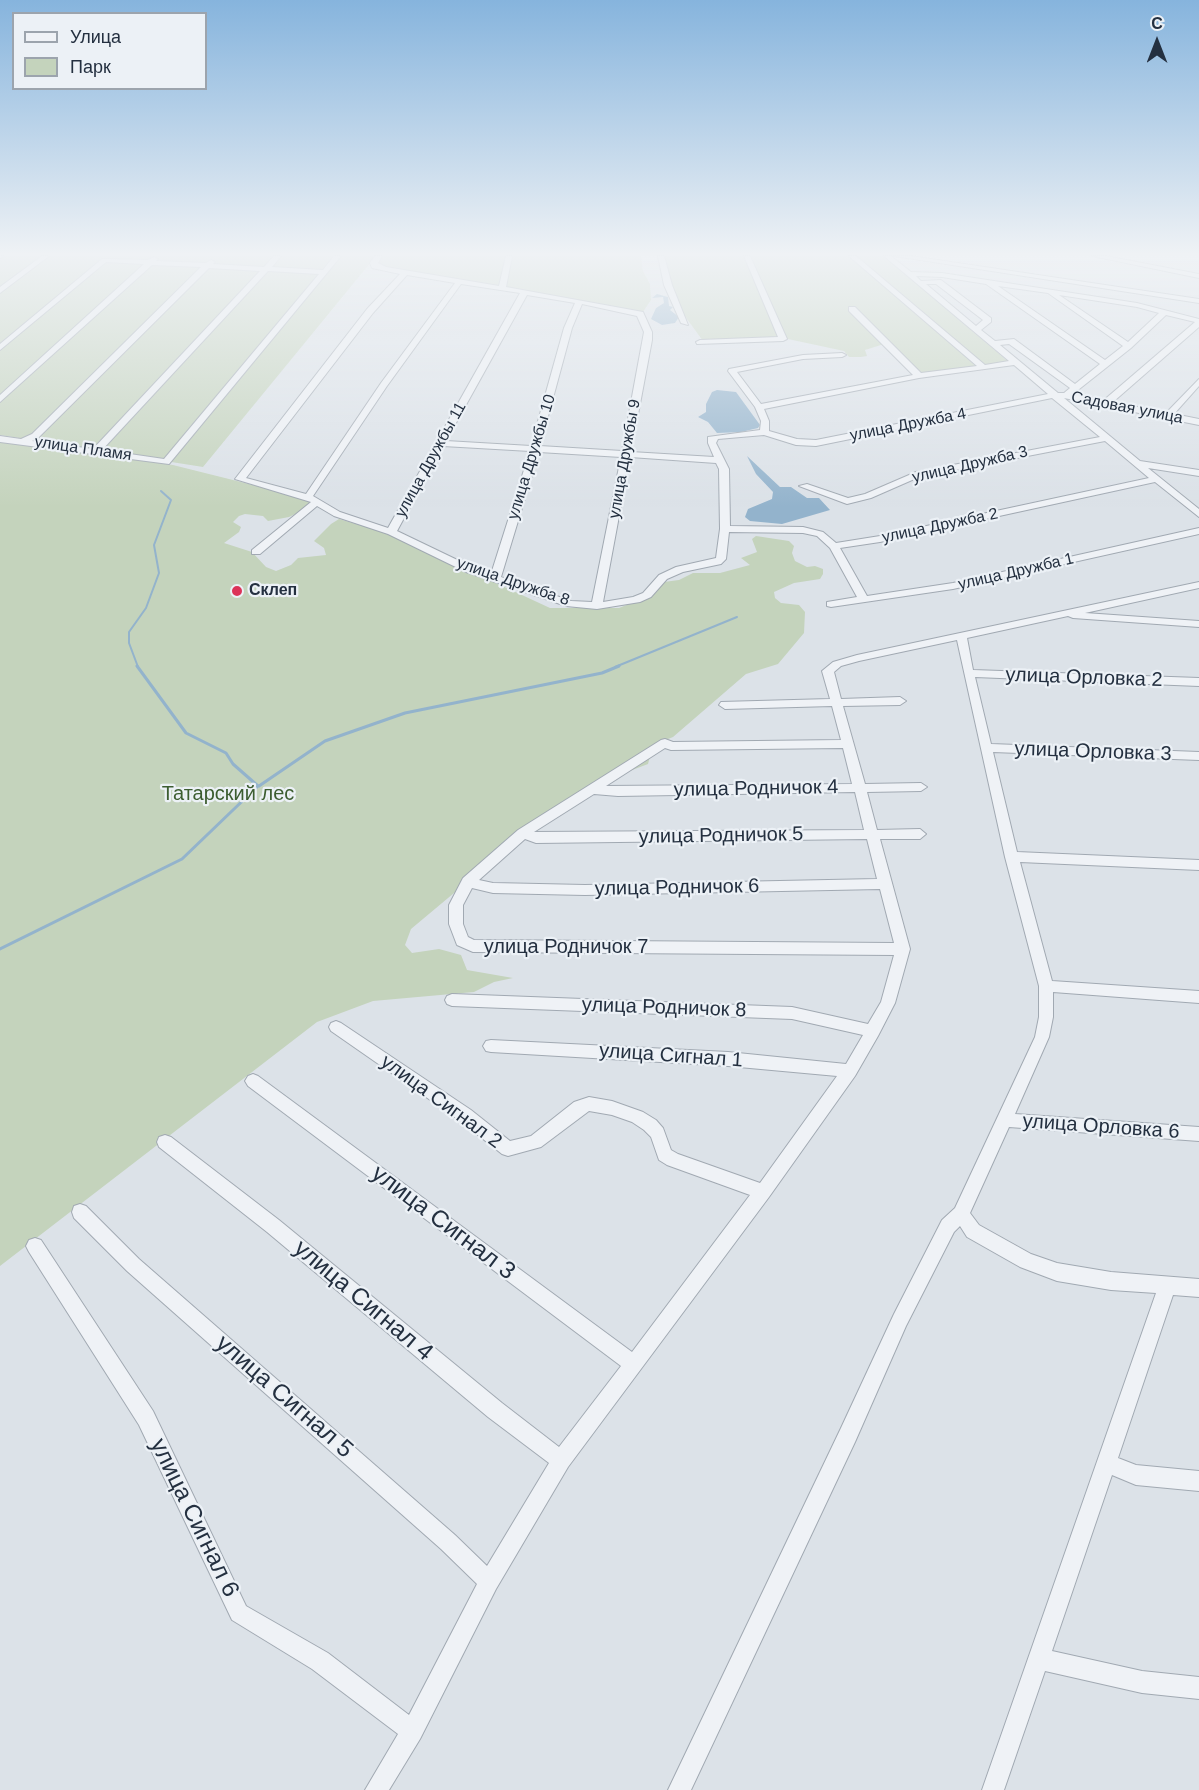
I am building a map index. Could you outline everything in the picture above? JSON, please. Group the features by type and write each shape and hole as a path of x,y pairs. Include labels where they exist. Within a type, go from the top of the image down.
{"street":[{"path":"0,399 65,340"},
{"path":"24,441 34,436 133,340"},
{"path":"96,451 200,340"},
{"name":"улица Пламя","path":"0,439 166,462 268,340"},
{"name":"улица Дружба 8","path":"348,340 240,479 313,500 337,514 391,532 495,579 570,604 597,606 636,600 647,595 663,577 680,569 722,559 725,529 724,469 711,439 764,432"},
{"path":"256,552 313,500 384,385 417,340"},
{"name":"улица Дружбы 11","path":"391,532 498,340"},
{"name":"улица Дружбы 10","path":"495,579 535,449 565,340"},
{"name":"улица Дружбы 9","path":"597,606 648,340"},
{"path":"700,342 768,340"},
{"path":"883,340 919,376"},
{"path":"951,340 983,367"},
{"path":"986,340 1199,514"},
{"path":"1070,340 1105,364"},
{"path":"1119,340 1128,346"},
{"path":"1066,394 1135,340"},
{"path":"1105,404 1179,340"},
{"path":"991,344 1011,341 1075,388"},
{"path":"764,432 765,421 759,407 732,371 802,357 842,355"},
{"path":"759,407 919,376 1014,363"},
{"path":"1167,417 1199,381"},
{"name":"Садовая улица","path":"1054,395 1066,394 1199,422"},
{"name":"улица Дружба 4","path":"764,432 806,444 816,443 1054,395"},
{"name":"улица Дружба 3","path":"804,486 847,501 868,496 916,475 1106,438"},
{"path":"439,443 719,460"},
{"path":"1137,463 1199,473"},
{"name":"улица Дружба 2","path":"834,546 880,539 1155,479"},
{"path":"725,529 803,530 820,534 834,546 863,598"},
{"name":"улица Дружба 1","path":"831,604 952,586 1199,531"},
{"path":"376,1790 412,1731 489,1582 561,1460 763,1192 850,1071 888,1004 903,949 828,671 837,664 1199,585"},
{"path":"1070,612 1074,616 1199,624"},
{"path":"679,1790 848,1435 900,1320 948,1227 961,1214 1042,1037 1046,1017 1046,986 1012,857 962,637"},
{"name":"улица Орловка 2","path":"969,673 1199,682"},
{"path":"725,705 900,701"},
{"name":"улица Родничок 7","path":"847,744 671,746 665,743 523,833 468,882 456,905 456,924 462,941 473,946 903,949"},
{"name":"улица Орловка 3","path":"987,748 1199,756"},
{"name":"улица Родничок 4","path":"591,789 618,792 921,787"},
{"name":"улица Родничок 5","path":"523,833 536,838 920,834"},
{"path":"1012,857 1199,865"},
{"name":"улица Родничок 6","path":"468,882 492,888 585,890 887,884"},
{"path":"1046,986 1199,997"},
{"name":"улица Родничок 8","path":"452,1000 792,1013 856,1026 873,1032"},
{"name":"улица Сигнал 2","path":"336,1027 465,1115 508,1149 535,1142 580,1107 589,1104 612,1108 637,1117 650,1125 657,1133 665,1155 673,1160 763,1192"},
{"name":"улица Сигнал 1","path":"491,1046 728,1059 850,1071"},
{"name":"улица Сигнал 3","path":"253,1081 620,1355 635,1363"},
{"name":"улица Орловка 6","path":"1004,1119 1199,1134"},
{"name":"улица Сигнал 4","path":"165,1142 273,1226 495,1410 561,1460"},
{"name":"улица Сигнал 5","path":"80,1212 133,1265 448,1542 489,1582"},
{"path":"961,1214 973,1231 1026,1261 1057,1272 1111,1281 1199,1288"},
{"name":"улица Сигнал 6","path":"35,1246 146,1418 239,1613 320,1660 412,1731"},
{"path":"993,1790 1041,1659 1105,1463 1168,1285"},
{"path":"1105,1463 1136,1475 1199,1481"},
{"path":"1041,1659 1142,1682 1199,1688"}],"green space":[{"path":"0,340 308,340 203,467 0,435"},
{"path":"790,340 982,340 1010,363 924,374 884,344 865,350 867,356 849,357 844,351"},
{"name":"Татарский лес","path":"0,440 173,465 301,497 313,503 310,507 289,517 268,521 263,516 245,514 239,516 233,522 241,527 239,532 224,543 252,552 266,567 276,571 291,565 298,558 326,555 324,548 314,541 339,519 390,534 550,608 619,608 649,596 664,582 679,580 693,573 720,573 750,565 741,558 757,552 752,539 756,536 789,541 794,546 792,553 795,561 807,567 815,566 823,569 823,574 820,579 794,583 774,592 775,598 781,603 799,605 805,612 804,633 778,664 746,674 673,737 653,745 648,764 593,785 512,835 460,888 411,929 405,945 412,953 439,949 461,955 467,970 513,978 494,982 474,992 373,1001 317,1022 0,1266"}],"water":[{"path":"717,390 736,392 760,425 758,428 741,432 717,433 708,422 698,417 706,412 706,404 712,392"},
{"path":"747,456 780,487 791,487 807,498 819,498 830,510 782,524 750,521 745,517 748,509 772,499 773,492 756,474"}],"waterway":[{"path":"138,667 129,643 129,632 146,608 159,573 154,545 171,500 161,491"},
{"path":"615,667 737,617"},
{"path":"0,949 182,859 258,786 233,764 226,753 186,733 137,666"},
{"path":"259,786 325,741 405,713 602,673 619,666"}],"place":[{"name":"Склеп","path":"237,591"}]}
